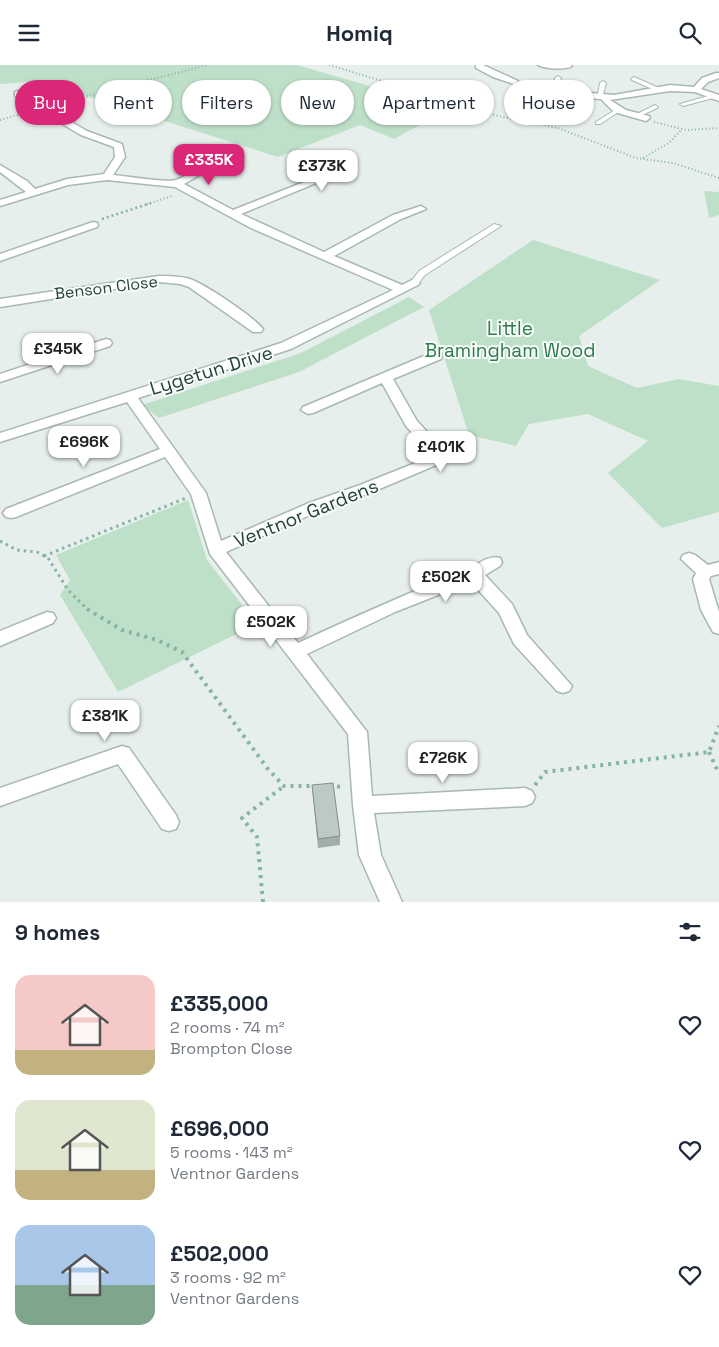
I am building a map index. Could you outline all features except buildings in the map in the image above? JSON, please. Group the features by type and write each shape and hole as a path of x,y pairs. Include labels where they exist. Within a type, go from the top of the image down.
{"street":[{"path":"542,65 568,66"},
{"path":"477,66 511,80"},
{"path":"696,90 705,80 716,78"},
{"path":"594,97 602,98 660,89 696,90 717,97"},
{"path":"602,98 609,107 646,118"},
{"path":"70,125 84,133 119,146 120,157 107,177"},
{"path":"178,184 217,161 237,154"},
{"path":"234,213 345,169 317,154"},
{"path":"0,168 23,183 33,193"},
{"path":"0,203 67,182 107,177 178,184 255,226 325,257 408,287"},
{"path":"325,257 397,217 421,209"},
{"path":"0,258 93,225"},
{"name":"Benson Close","path":"0,303 159,279 174,280 198,287 257,329"},
{"name":"Lygetun Drive","path":"0,438 286,346 408,287"},
{"path":"0,378 106,343"},
{"path":"308,410 436,356"},
{"name":"Ventnor Gardens","path":"216,550 314,507 365,489 443,457 411,423 385,377"},
{"name":"Ventnor Gardens","path":"129,395 198,493 216,550 357,732 362,796 370,855 391,902"},
{"path":"11,513 168,451"},
{"path":"689,559 712,570 701,579 712,618 719,627"},
{"path":"295,652 389,607 474,574 494,562"},
{"path":"474,574 506,609 520,639 563,686"},
{"path":"0,639 47,618"},
{"path":"0,797 122,754 169,822"},
{"path":"362,796 525,797"}],"lane":[{"path":"634,79 660,89"},
{"path":"602,98 603,83"},
{"path":"683,104 717,97"},
{"path":"636,116 656,107"},
{"path":"598,123 618,111"},
{"path":"408,287 422,273 497,226"}],"path":[{"path":"85,97 208,65"},
{"path":"329,65 504,116"},
{"path":"0,120 15,116"},
{"path":"646,118 681,130 704,131 719,128"},
{"path":"544,125 558,128 642,158 673,163 719,177"},
{"path":"642,158 669,143 681,130"},
{"path":"93,225 100,220 189,190"},
{"path":"44,556 198,493"},
{"path":"0,541 17,550 37,552 48,558 68,590 91,613 122,630 156,640 182,652 268,769 284,786 362,796"},
{"path":"719,726 709,752 719,774"},
{"path":"525,797 545,772 709,752"},
{"path":"263,902 256,837 242,818 284,786"}],"green space":[{"path":"0,65 297,65 349,80 281,80 281,125 354,125 354,82 364,84 364,125 420,125 394,139 360,125 278,157 172,123 172,80 95,80 95,99 85,96 85,80 15,80 15,83 0,84"},
{"path":"704,191 719,192 719,215 709,218"},
{"name":"Little Bramingham Wood","path":"533,240 660,280 579,336 588,366 637,388 679,379 719,386 719,512 662,528 608,473 648,441 588,414 529,424 516,446 469,435 429,310"},
{"path":"409,297 424,307 299,372 159,418 142,405 301,353"},
{"path":"188,500 207,560 257,624 118,692 60,595 70,580 56,555"}]}
